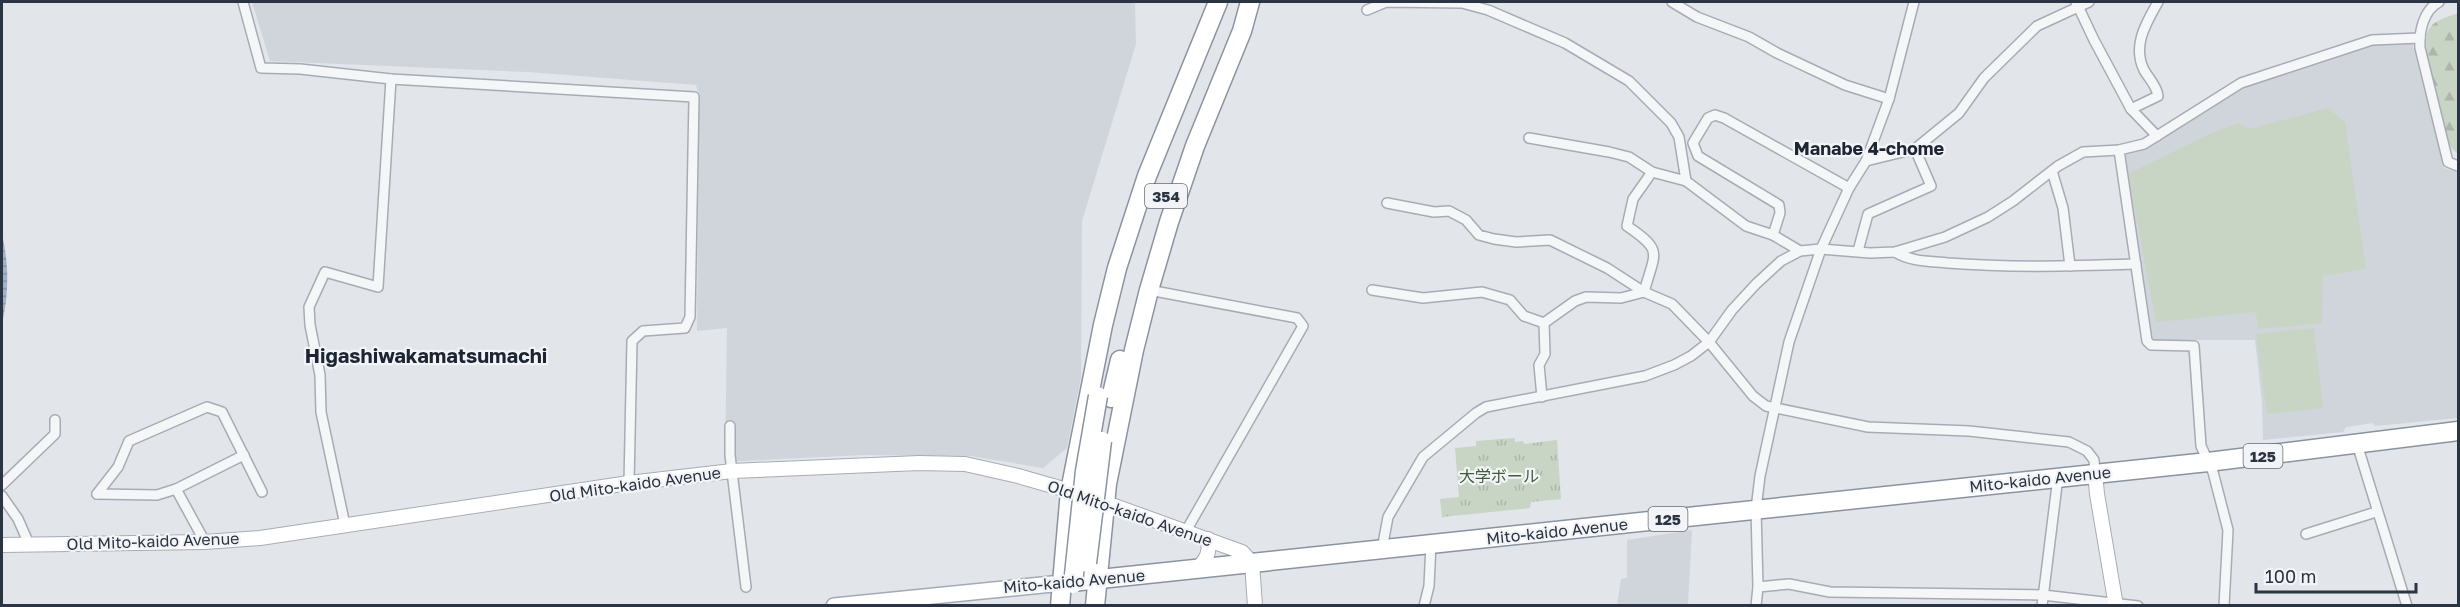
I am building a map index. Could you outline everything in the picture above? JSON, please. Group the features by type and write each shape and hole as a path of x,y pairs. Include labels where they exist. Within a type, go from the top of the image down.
{"highway":[{"path":"1084,606 1079,582 1070,491 1103,325 1129,228 1164,132 1218,2"},
{"name":"354","path":"1105,397 1118,308 1144,221 1183,113 1227,2"},
{"name":"354","path":"1079,582 1085,471 1105,397 1159,214 1184,144 1242,2"},
{"path":"1071,606 1105,503 1117,429 1149,290 1191,157 1242,31 1250,2"},
{"name":"Mito-kaido Avenue","path":"1079,582 2208,462 2458,431"},
{"path":"1060,606 1079,582"},
{"path":"1079,582 1095,606"}],"main road":[{"name":"Mito-kaido Avenue","path":"834,606 1079,582"}],"street":[{"path":"243,2 261,68 300,69 392,79 694,97 690,317 685,328 643,331 632,341 629,483"},
{"path":"1367,10 1386,2 1462,2 1488,10 1565,43 1629,81 1671,123 1679,137 1686,181"},
{"path":"1672,2 1697,17 1749,37 1845,85 1889,99"},
{"path":"1756,606 1758,587 1756,509 1760,476 1789,342 1821,249 1866,160 1889,99 1914,2"},
{"path":"1866,160 1915,149 1959,113 1984,78 2037,26 2077,4 2089,2"},
{"path":"2131,110 2158,96 2158,91 2143,68 2138,47 2148,20 2158,2"},
{"path":"2439,2 2427,10 2420,38 2431,96 2448,162 2458,165"},
{"path":"2077,4 2131,110 2157,136"},
{"path":"1382,549 1388,518 1428,451 1486,407 1645,376 1674,365 1691,356 1708,342 1732,310 1756,284 1781,261 1800,251 1821,249 1870,254 1895,252 1945,237 1988,217 2052,171 2083,152 2119,150 2145,144 2241,83 2372,40 2420,38"},
{"path":"345,525 321,412 320,375 310,325 309,307 325,272 378,287 392,79"},
{"path":"1773,235 1780,213 1779,205 1698,156 1693,143 1708,117 1715,115 1724,118 1850,188"},
{"path":"1529,138 1629,157 1652,172 1686,181 1746,226 1773,235 1800,251"},
{"path":"1858,251 1869,214 1931,186 1915,149"},
{"path":"2119,150 2147,341 2151,345 2193,346 2201,446 2213,472 2228,530 2224,606"},
{"path":"2052,171 2063,208 2070,266"},
{"path":"1644,292 1654,253 1650,242 1627,226 1633,199 1652,172"},
{"path":"1387,203 1434,212 1449,212 1466,220 1479,235 1494,239 1516,242 1550,240 1607,268 1644,292 1672,304 1708,342 1753,396 1766,406 1879,429 1969,431 2069,442 2087,451 2094,460 2098,501 2115,605"},
{"path":"1895,252 1910,259 1992,267 2136,264"},
{"path":"1149,290 1297,318 1302,326 1186,531"},
{"path":"1372,290 1423,298 1482,292 1510,300 1524,316 1544,323"},
{"path":"1544,323 1575,301 1586,297 1621,298 1644,292"},
{"path":"1542,397 1539,365 1545,354 1544,323"},
{"path":"244,455 176,489 158,495 97,494 118,467 129,441 207,407 222,412 244,455 262,492"},
{"path":"2,485 55,434 55,420"},
{"path":"730,426 732,471 746,587"},
{"path":"2357,444 2405,605"},
{"name":"Old Mito-kaido Avenue","path":"2,545 205,542 260,538 629,483 732,471 919,463 965,464 1070,491 1242,552 1252,563"},
{"path":"2043,600 2058,477"},
{"path":"176,489 205,542"},
{"path":"2,496 18,519 29,544"},
{"path":"2306,534 2376,512"},
{"path":"1196,569 1207,558 1208,540"},
{"path":"1424,606 1429,586 1431,544"},
{"path":"1252,563 1254,606"},
{"path":"1758,587 1789,584 1830,592 2138,606"}],"shaded area":[{"path":"252,2 1135,2 1136,44 1082,221 1081,377 1067,448 1043,468 971,456 863,455 725,462 727,328 697,331 699,96 696,85 528,72 270,61"},
{"path":"2412,42 2444,168 2458,172 2458,418 2375,426 2373,423 2346,427 2343,432 2263,440 2262,402 2255,340 2151,340 2124,156 2126,153 2147,147 2242,88 2371,43"},
{"path":"1692,530 1688,605 1617,605 1621,579 1627,578 1627,540"}],"green space":[{"path":"2458,13 2458,154 2449,144 2441,121 2432,87 2426,40 2433,24"},
{"path":"2328,108 2345,122 2366,269 2323,276 2322,323 2258,329 2256,312 2156,322 2128,174 2207,135 2239,123 2249,129"},
{"path":"2314,328 2323,408 2267,414 2256,334"},
{"name":"大学ボール","path":"1515,438 1515,442 1523,441 1524,444 1557,440 1561,499 1531,502 1530,508 1442,517 1440,499 1459,497 1455,448 1476,446 1476,441"}],"water":[{"path":"2,234 7,279 2,324"}],"district":[{"name":"Manabe 4-chome","path":"1869,148"},
{"name":"Higashiwakamatsumachi","path":"426,355"}]}
